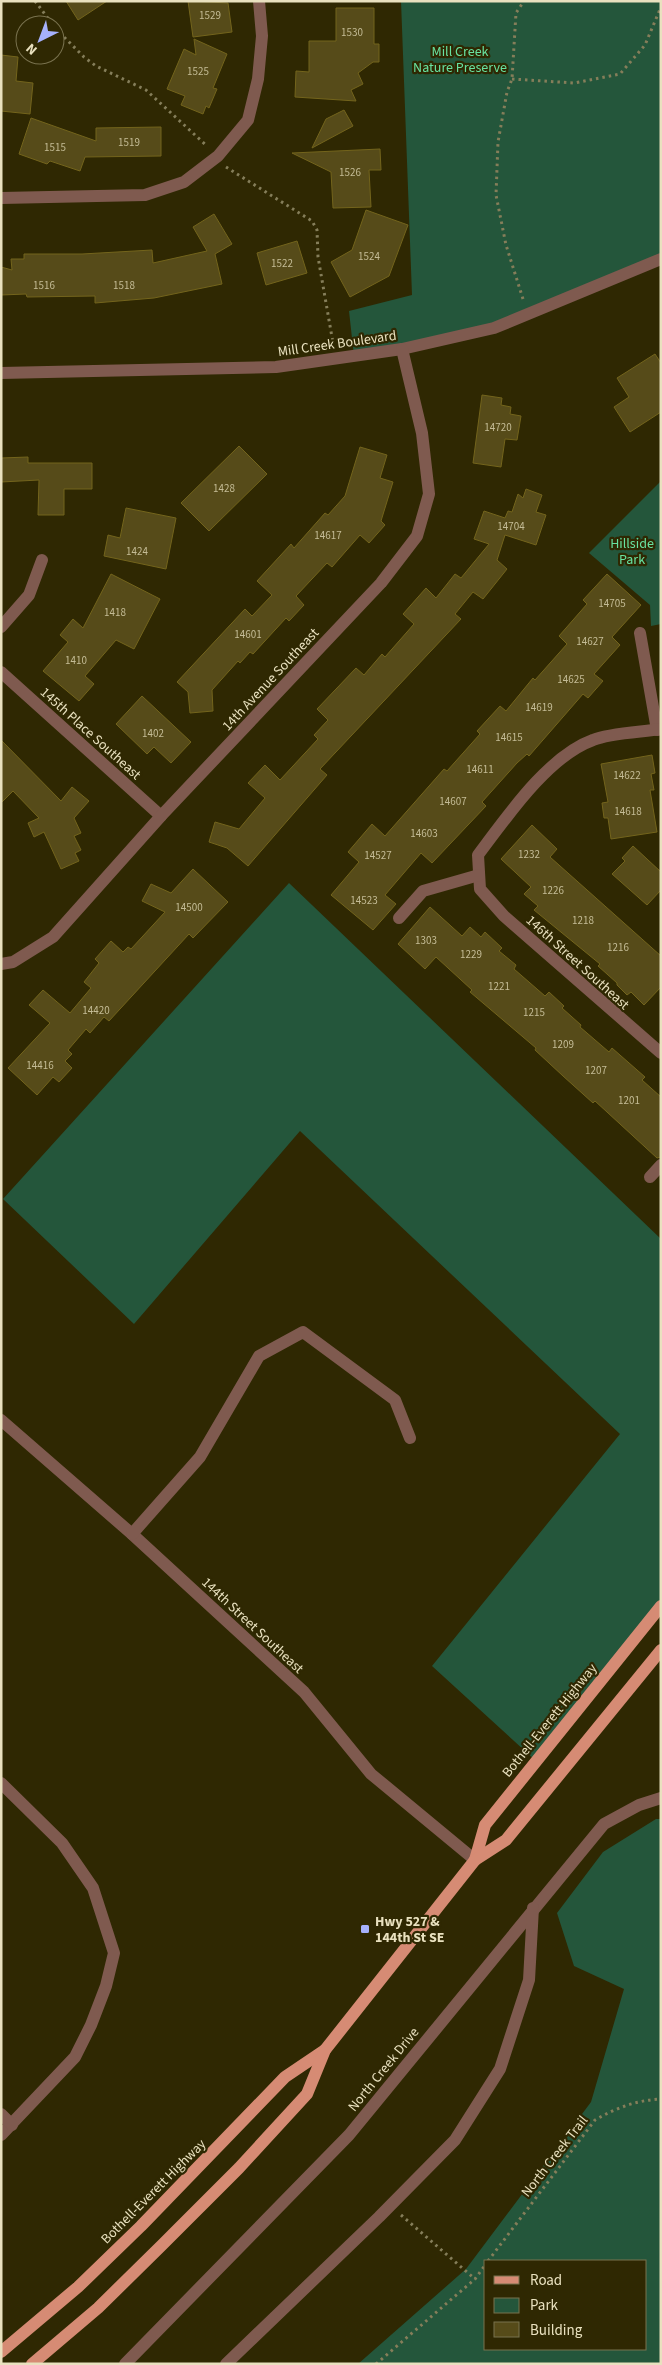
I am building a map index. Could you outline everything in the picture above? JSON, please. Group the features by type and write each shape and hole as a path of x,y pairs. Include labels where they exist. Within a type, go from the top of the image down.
{"main road":[{"name":"Bothell-Everett Highway","path":"474,1860 485,1825 661,1606"},
{"name":"Bothell-Everett Highway","path":"32,2364 98,2308 239,2168 307,2094 325,2050 474,1860 506,1840 661,1650"},
{"name":"Bothell-Everett Highway","path":"1,2352 78,2287 141,2226 285,2077 325,2050"}],"street":[{"path":"1,198 145,195 184,182 217,157 248,120 258,79 262,36 258,1"},
{"name":"Mill Creek Boulevard","path":"1,373 276,367 402,349 494,328 661,259"},
{"name":"14th Avenue Southeast","path":"1,964 13,962 53,937 161,816 381,583 417,536 429,494 422,433 402,349"},
{"path":"1,627 30,595 42,560"},
{"path":"399,918 424,891 479,875 478,855 523,796 562,758 593,740 659,730 640,633"},
{"name":"145th Place Southeast","path":"1,672 161,816"},
{"name":"146th Street Southeast","path":"479,875 480,889 511,922 661,1053"},
{"path":"650,1177 661,1165"},
{"path":"132,1534 200,1457 259,1356 303,1332 395,1400 410,1438"},
{"name":"144th Street Southeast","path":"1,1420 132,1534 304,1692 371,1774 474,1860"},
{"path":"1,1783 62,1843 93,1888 114,1953 103,1994 91,2026 75,2057 1,2135"},
{"name":"North Creek Drive","path":"125,2364 349,2136 533,1908 604,1824 639,1805 661,1798"},
{"path":"226,2364 390,2206 455,2140 500,2069 529,1980 533,1908"},
{"path":"1,2114 12,2125"}],"path":[{"path":"35,1 46,15"},
{"path":"524,1 516,13 512,79 507,92 498,142 496,195 506,245 528,314"},
{"path":"512,79 574,83 620,74 645,45 661,7"},
{"path":"65,37 84,57 96,66 146,90 228,169 312,221 317,230 318,257 336,359"},
{"name":"North Creek Trail","path":"489,2260 595,2120 611,2111 645,2100 661,2099"},
{"path":"390,2206 474,2279"},
{"name":"North Creek Trail","path":"376,2364 474,2279 484,2267"}],"green space":[{"name":"Mill Creek Nature Preserve","path":"401,1 661,1 661,259 494,328 354,356 349,311 412,295"},
{"name":"Hillside Park","path":"661,481 661,624 651,626 650,605 589,553"},
{"path":"289,883 661,1239 661,1606 536,1761 432,1666 620,1434 300,1131 134,1324 3,1199"},
{"path":"656,1819 661,1819 661,2364 358,2364 466,2269 591,2102 624,1989 574,1966 557,1913 603,1852"}],"building":[{"path":"66,1 107,1 78,20"},
{"path":"188,1 228,3 232,32 193,37"},
{"path":"336,8 374,8 374,44 379,44 379,62 373,62 358,73 363,84 351,90 356,101 295,97 296,71 309,72 309,41 336,41"},
{"path":"194,39 227,54 213,88 217,89 209,108 206,106 203,114 181,105 185,96 167,89 184,49 196,55"},
{"path":"1,55 15,57 15,65 17,65 16,81 33,83 30,114 1,111"},
{"path":"344,110 353,126 312,148 326,119"},
{"path":"31,118 96,141 96,128 161,127 161,156 85,157 80,171 50,161 47,164 19,154"},
{"path":"380,149 381,170 369,170 371,207 333,208 331,172 292,153"},
{"path":"366,210 408,225 389,276 350,297 331,262 352,250"},
{"path":"214,214 232,244 215,254 222,284 154,298 95,303 95,296 27,297 26,294 1,295 1,267 12,270 11,259 24,259 24,254 82,254 152,250 153,263 207,251 193,227"},
{"path":"297,241 307,273 266,285 257,253"},
{"path":"655,354 661,363 661,412 630,432 614,407 629,397 617,378"},
{"path":"482,395 502,398 501,405 511,407 510,414 521,416 517,440 505,439 501,467 473,463"},
{"path":"239,446 267,474 209,531 181,503"},
{"path":"360,447 387,455 380,478 393,482 381,521 385,525 369,543 360,535 332,567 327,563 296,596 304,605 289,621 286,618 253,654 250,652 240,663 238,661 212,690 213,711 190,713 188,692 177,682 245,609 252,616 272,595 257,581 291,544 294,548 325,513 328,515 345,496"},
{"path":"28,457 28,463 92,463 92,489 64,489 64,515 38,515 39,480 1,482 1,458"},
{"path":"526,489 542,495 536,512 546,515 536,545 505,535 497,560 507,569 483,599 473,592 455,614 461,619 320,769 327,775 248,866 227,848 209,842 215,822 239,829 265,798 248,783 265,765 280,780 318,739 314,735 328,720 317,709 356,668 364,675 382,654 385,657 414,624 403,614 426,588 436,598 455,574 461,578 489,544 474,539 484,511 505,518 508,511 512,512 518,494 523,498"},
{"path":"126,508 176,518 166,569 104,556 108,535 120,538"},
{"path":"111,574 160,599 134,649 116,640 85,676 94,684 79,701 43,671 68,642 60,635 73,619 83,628"},
{"path":"607,574 641,605 612,637 620,645 594,674 603,681 588,698 583,694 529,756 527,754 517,763 482,802 486,806 432,863 421,853 385,895 396,904 373,930 331,895 359,862 348,852 372,824 385,836 444,769 447,771 480,734 477,731 500,706 506,711 533,678 535,680 567,644 559,636 587,604 583,600"},
{"path":"142,696 191,742 171,763 154,747 147,754 116,724"},
{"path":"1,740 61,801 72,787 89,801 74,818 81,833 74,836 81,850 75,853 79,861 61,869 44,832 34,837 28,823 39,818 13,791 1,803"},
{"path":"652,755 655,773 651,774 654,790 650,790 657,832 611,839 608,818 604,818 602,803 608,802 601,764"},
{"path":"532,825 557,849 550,857 661,956 661,987 644,1005 631,992 627,995 598,966 600,964 534,910 538,906 524,894 531,887 501,859"},
{"path":"633,846 661,872 661,890 647,905 612,874 625,861 622,858"},
{"path":"193,869 228,902 193,938 189,934 109,1021 104,1017 90,1033 86,1029 68,1050 72,1054 65,1061 72,1068 59,1082 53,1077 37,1095 8,1068 50,1023 29,1005 43,990 70,1013 91,988 84,982 99,963 95,959 111,941 123,952 128,947 131,949 165,912 142,901 151,884 171,893"},
{"path":"430,907 462,936 470,927 481,937 485,932 502,948 499,951 516,965 514,969 545,996 549,992 564,1006 562,1008 581,1025 580,1027 609,1052 612,1048 645,1077 642,1080 661,1097 661,1157 657,1158 595,1101 593,1103 535,1050 536,1048 470,992 472,990 436,957 425,969 398,944"}],"place":[{"name":"Hwy 527 & 144th St SE","path":"365,1929"}]}
